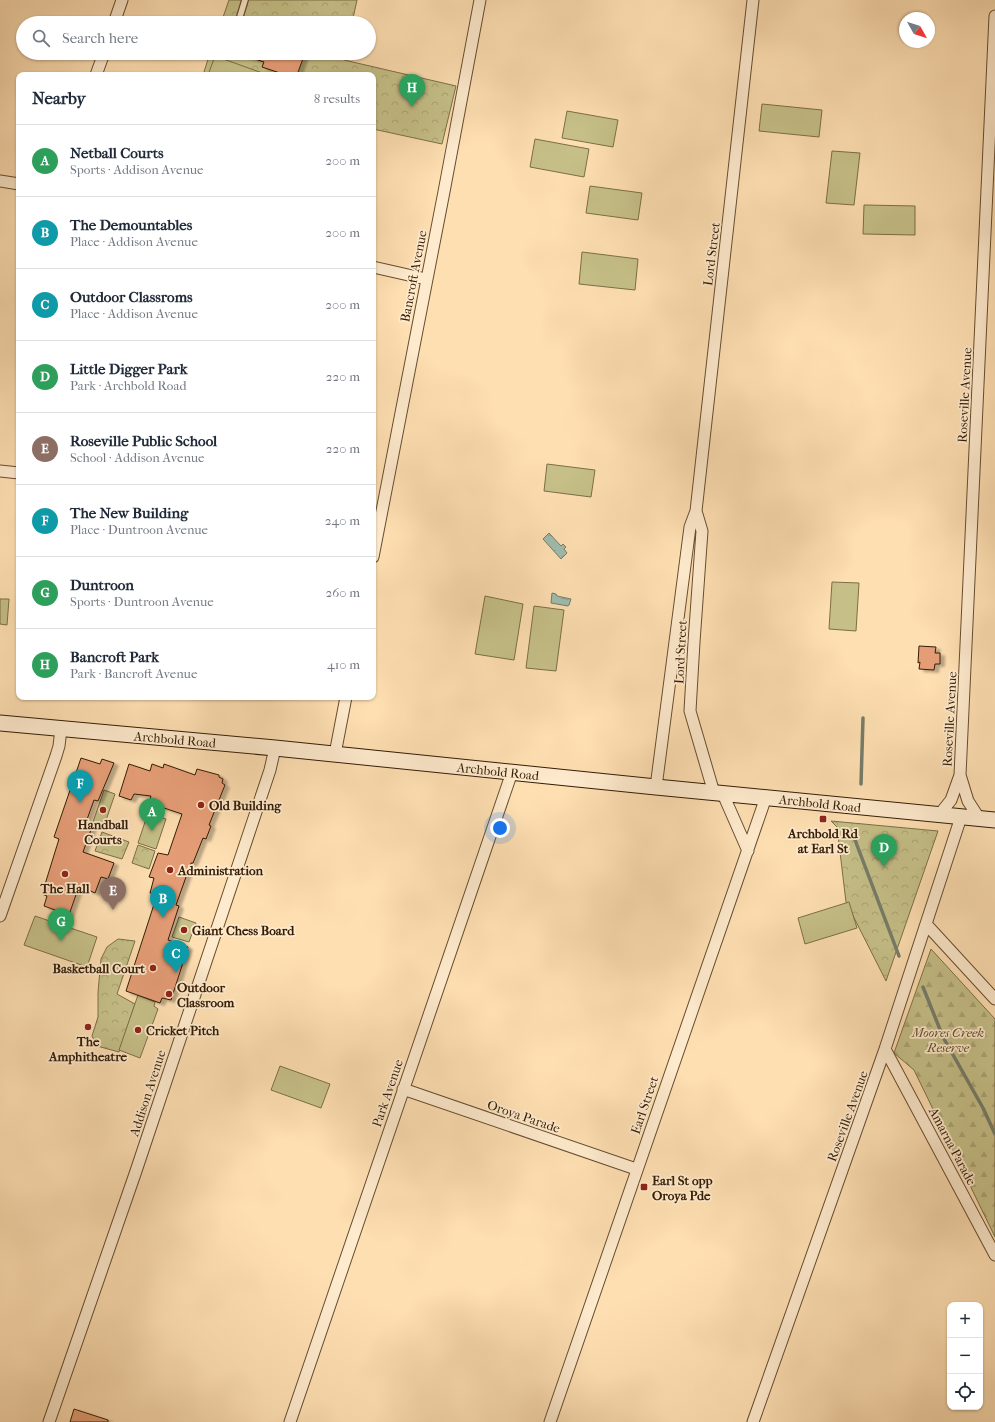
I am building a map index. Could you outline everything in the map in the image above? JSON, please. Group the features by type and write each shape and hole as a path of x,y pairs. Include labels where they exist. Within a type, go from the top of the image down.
{"main road":[{"name":"Archbold Road","path":"0,723 275,748 995,820"}],"street":[{"path":"116,16 122,0"},
{"name":"Bancroft Avenue","path":"376,520 451,155 480,0"},
{"name":"Lord Street","path":"656,787 690,527 696,511 753,0"},
{"name":"Roseville Avenue","path":"939,815 951,800 960,776 993,89 995,16"},
{"path":"97,72 101,60"},
{"path":"0,181 16,184"},
{"path":"376,268 426,279"},
{"path":"0,471 16,473"},
{"name":"Lord Street","path":"696,511 702,531 690,712 719,793 748,851"},
{"path":"335,754 345,700"},
{"path":"0,916 57,751 61,728"},
{"name":"Addison Avenue","path":"49,1422 136,1171 265,785 275,748"},
{"name":"Park Avenue","path":"290,1422 512,772"},
{"name":"Roseville Avenue","path":"960,776 968,801 979,818"},
{"name":"Earl Street","path":"550,1422 636,1169 766,798"},
{"name":"Roseville Avenue","path":"753,1422 885,1049 961,817"},
{"path":"926,924 995,999"},
{"name":"Amarna Parade","path":"885,1049 995,1255"},
{"name":"Oroya Parade","path":"403,1089 636,1169"}],"lane":[{"path":"240,16 245,0"}],"green space":[{"path":"229,0 357,0 354,16 223,16"},
{"path":"208,60 344,60 456,86 442,144 376,130 376,72 204,72"},
{"path":"214,60 226,60 260,72 209,72"},
{"path":"762,104 822,110 819,137 759,131"},
{"path":"567,111 618,120 613,147 562,138"},
{"path":"535,139 589,149 584,177 530,167"},
{"path":"832,151 860,153 854,205 826,203"},
{"path":"590,186 642,193 638,220 586,213"},
{"path":"864,205 915,206 915,235 863,234"},
{"path":"582,252 638,259 635,290 579,284"},
{"path":"547,464 595,470 591,497 544,491"},
{"path":"832,582 859,583 856,631 829,629"},
{"path":"485,596 523,604 514,660 475,654"},
{"path":"0,599 9,599 7,625 0,624"},
{"path":"534,606 564,610 556,671 526,668"},
{"name":"Handball Courts","path":"104,790 115,794 103,829 92,825"},
{"path":"148,813 166,819 156,849 138,843"},
{"path":"831,821 938,831 886,981 846,902 837,827"},
{"path":"102,832 129,842 122,859 95,851"},
{"path":"138,845 155,851 149,869 132,863"},
{"path":"849,902 857,928 805,944 798,918"},
{"path":"35,916 97,937 87,967 24,945"},
{"name":"Giant Chess Board","path":"179,917 196,923 189,942 172,937"},
{"path":"118,939 135,941 117,994 135,1004 119,1052 97,1046 92,1036 98,1017 98,992 101,959 107,947"},
{"name":"Moores Creek Reserve","path":"931,949 995,1019 995,1237 914,1070 894,1053"},
{"name":"Cricket Pitch","path":"138,995 155,1002 154,1006 158,1009 140,1058 119,1050"},
{"path":"280,1066 330,1084 321,1108 271,1090"}],"water":[{"path":"549,533 561,546 563,544 566,547 564,549 567,553 561,559 543,539"},
{"path":"552,593 556,594 557,596 571,599 569,605 551,603"}],"building":[{"path":"258,60 302,60 298,72 277,72 262,67 264,62"},
{"path":"919,646 936,647 935,653 940,653 940,664 935,664 934,670 919,669"},
{"path":"81,758 100,764 102,759 114,763 98,801 94,800 85,825 92,827 83,852 114,863 108,879 101,877 95,893 79,886 69,915 44,906 47,896 42,894 59,839 54,837"},
{"path":"129,764 150,771 152,764 163,768 164,764 195,775 197,769 219,775 219,777 223,779 222,783 225,785 209,825 211,826 206,839 203,838 193,863 191,863 176,905 179,906 168,940 188,947 171,1000 162,998 160,1003 126,991 157,895 150,893 154,878 149,877 158,853 168,855 182,814 149,803 151,796 134,794 131,800 119,796"},
{"path":"74,1409 108,1420 108,1422 70,1422"}],"waterway":[{"path":"861,784 863,718"},
{"path":"852,832 899,956"},
{"path":"923,987 943,1037 983,1108 995,1134"}],"place":[{"name":"Bancroft Park","path":"412,107"},
{"name":"The New Building","path":"80,803"},
{"name":"Old Building","path":"201,805"},
{"name":"Handball Courts","path":"103,810"},
{"name":"Archbold Rd at Earl St","path":"823,819"},
{"name":"Netball Courts","path":"152,831"},
{"name":"Little Digger Park","path":"884,867"},
{"name":"Administration","path":"170,870"},
{"name":"The Hall","path":"65,874"},
{"name":"Roseville Public School","path":"113,910"},
{"name":"The Demountables","path":"163,918"},
{"name":"Giant Chess Board","path":"184,930"},
{"name":"Duntroon","path":"61,941"},
{"name":"Basketball Court","path":"153,968"},
{"name":"Outdoor Classroms","path":"176,973"},
{"name":"Outdoor Classroom","path":"169,994"},
{"name":"The Amphitheatre","path":"88,1027"},
{"name":"Cricket Pitch","path":"138,1030"},
{"name":"Earl St opp Oroya Pde","path":"644,1187"}]}
